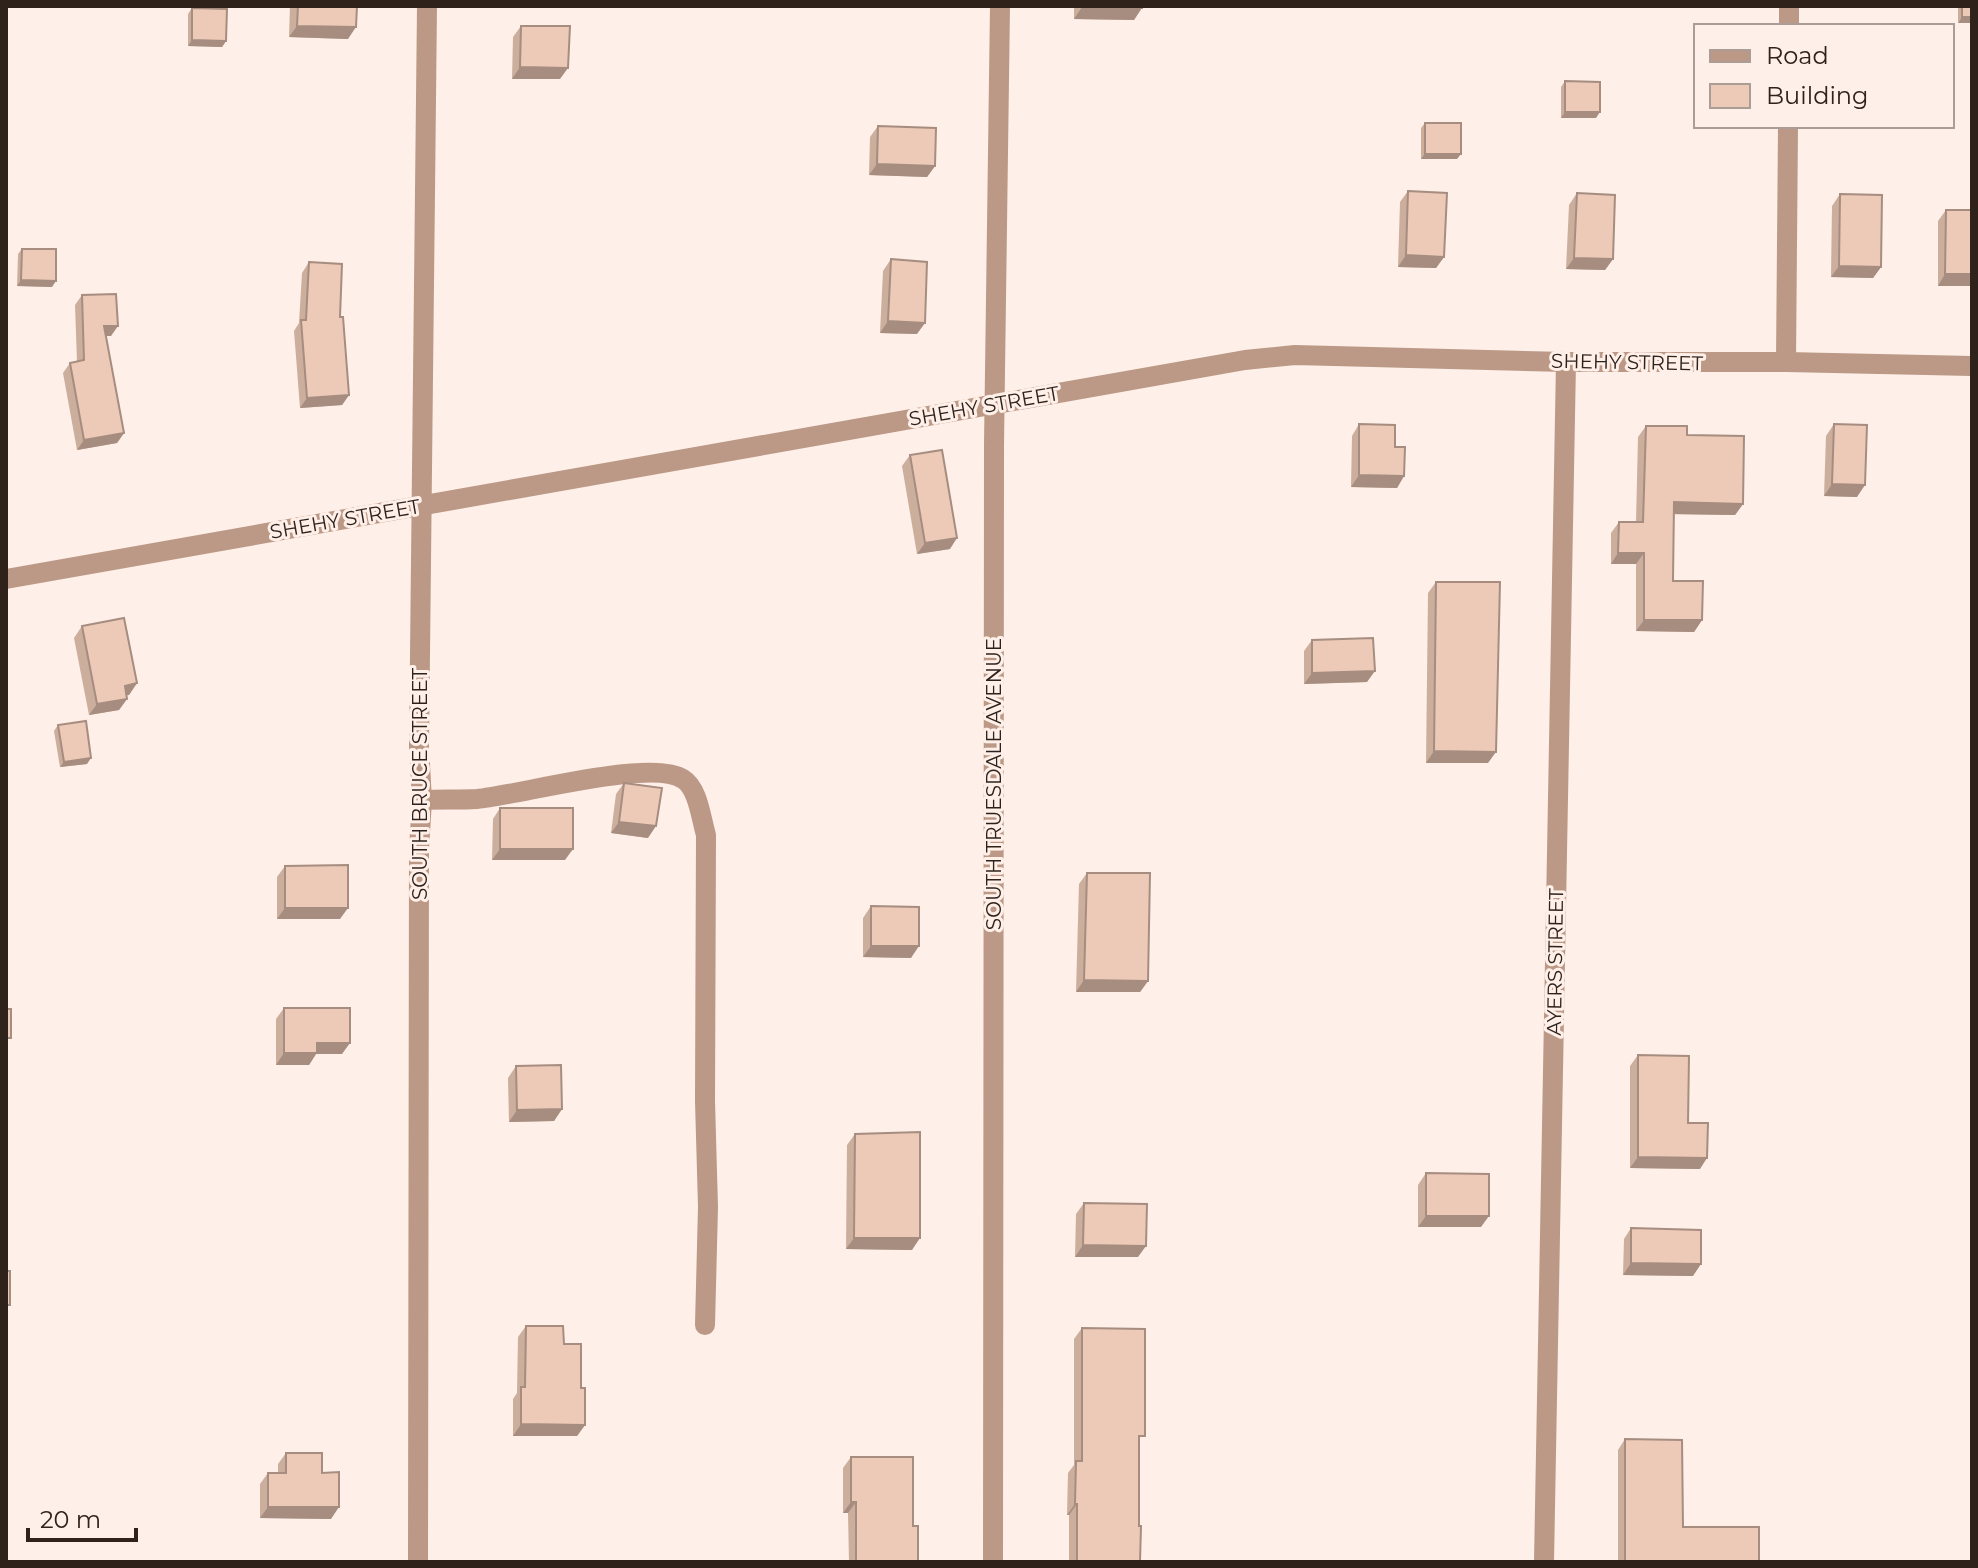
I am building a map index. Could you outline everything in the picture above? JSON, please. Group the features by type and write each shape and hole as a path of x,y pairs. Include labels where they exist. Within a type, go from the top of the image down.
{"street":[{"name":"SOUTH BRUCE STREET","path":"418,1562 419,849 422,800 419,747 427,6"},
{"name":"SOUTH TRUESDALE AVENUE","path":"993,1562 994,404 1000,6"},
{"path":"1786,362 1788,128"},
{"name":"SHEHY STREET","path":"6,579 1245,360 1295,355 1566,362 1972,366"},
{"name":"AYERS STREET","path":"1544,1562 1566,362"},
{"path":"422,800 476,799 593,777 638,773 669,773 686,779 696,798 706,835 705,1101 708,1207 705,1325"}],"building":[{"path":"298,6 357,6 356,27 297,26"},
{"path":"1142,6 1142,8 1082,7"},
{"path":"1962,6 1972,6 1972,17 1962,17"},
{"path":"192,8 227,9 226,41 192,40"},
{"path":"521,26 570,26 568,68 520,67"},
{"path":"1565,81 1600,82 1600,112 1565,112"},
{"path":"1425,123 1461,123 1461,154 1425,154"},
{"path":"878,126 936,128 935,166 877,164"},
{"path":"1408,191 1447,193 1444,257 1406,255"},
{"path":"1577,193 1615,195 1613,259 1574,258"},
{"path":"1840,194 1882,195 1881,267 1839,266"},
{"path":"1946,210 1972,210 1972,274 1945,274"},
{"path":"22,249 56,249 56,281 21,280"},
{"path":"891,259 927,262 925,323 888,321"},
{"path":"309,262 342,264 340,317 343,317 349,395 307,398 301,320 306,320"},
{"path":"116,294 118,326 104,326 124,433 84,440 70,363 84,360 82,295"},
{"path":"1359,424 1395,425 1395,447 1405,447 1404,476 1359,475"},
{"path":"1834,424 1867,425 1865,485 1832,484"},
{"path":"1646,426 1687,426 1687,435 1744,436 1743,504 1674,502 1673,581 1703,581 1702,620 1644,620 1644,553 1618,553 1619,522 1643,522"},
{"path":"942,450 957,538 925,543 910,455"},
{"path":"1436,582 1500,582 1496,752 1434,751"},
{"path":"124,618 137,683 125,686 127,699 97,704 82,626"},
{"path":"1373,638 1375,671 1312,673 1312,640"},
{"path":"86,721 91,758 64,762 58,725"},
{"path":"624,783 662,788 656,826 619,822"},
{"path":"500,808 573,808 573,849 500,849"},
{"path":"348,865 348,908 285,908 285,866"},
{"path":"1087,873 1150,873 1148,981 1084,980"},
{"path":"871,906 919,907 919,946 871,946"},
{"path":"284,1008 350,1008 350,1043 317,1043 317,1053 284,1053"},
{"path":"6,1009 11,1009 11,1038 6,1038"},
{"path":"1638,1055 1689,1056 1688,1123 1708,1123 1707,1158 1638,1157"},
{"path":"561,1065 562,1109 517,1110 516,1066"},
{"path":"920,1132 920,1238 854,1238 855,1134"},
{"path":"1426,1173 1489,1174 1489,1216 1426,1216"},
{"path":"1084,1203 1147,1204 1146,1246 1083,1245"},
{"path":"1631,1228 1701,1230 1701,1264 1631,1263"},
{"path":"6,1271 10,1271 10,1305 6,1305"},
{"path":"526,1326 563,1326 564,1344 581,1344 585,1425 521,1424"},
{"path":"1082,1328 1145,1329 1145,1436 1139,1436 1140,1562 1077,1562 1075,1504 1076,1461 1082,1461"},
{"path":"1625,1439 1682,1440 1683,1527 1759,1527 1759,1561 1625,1562"},
{"path":"286,1453 322,1453 322,1473 339,1472 339,1507 268,1507 268,1473 286,1473"},
{"path":"851,1457 913,1457 913,1526 918,1526 918,1562 856,1562 856,1502 851,1502"}]}
